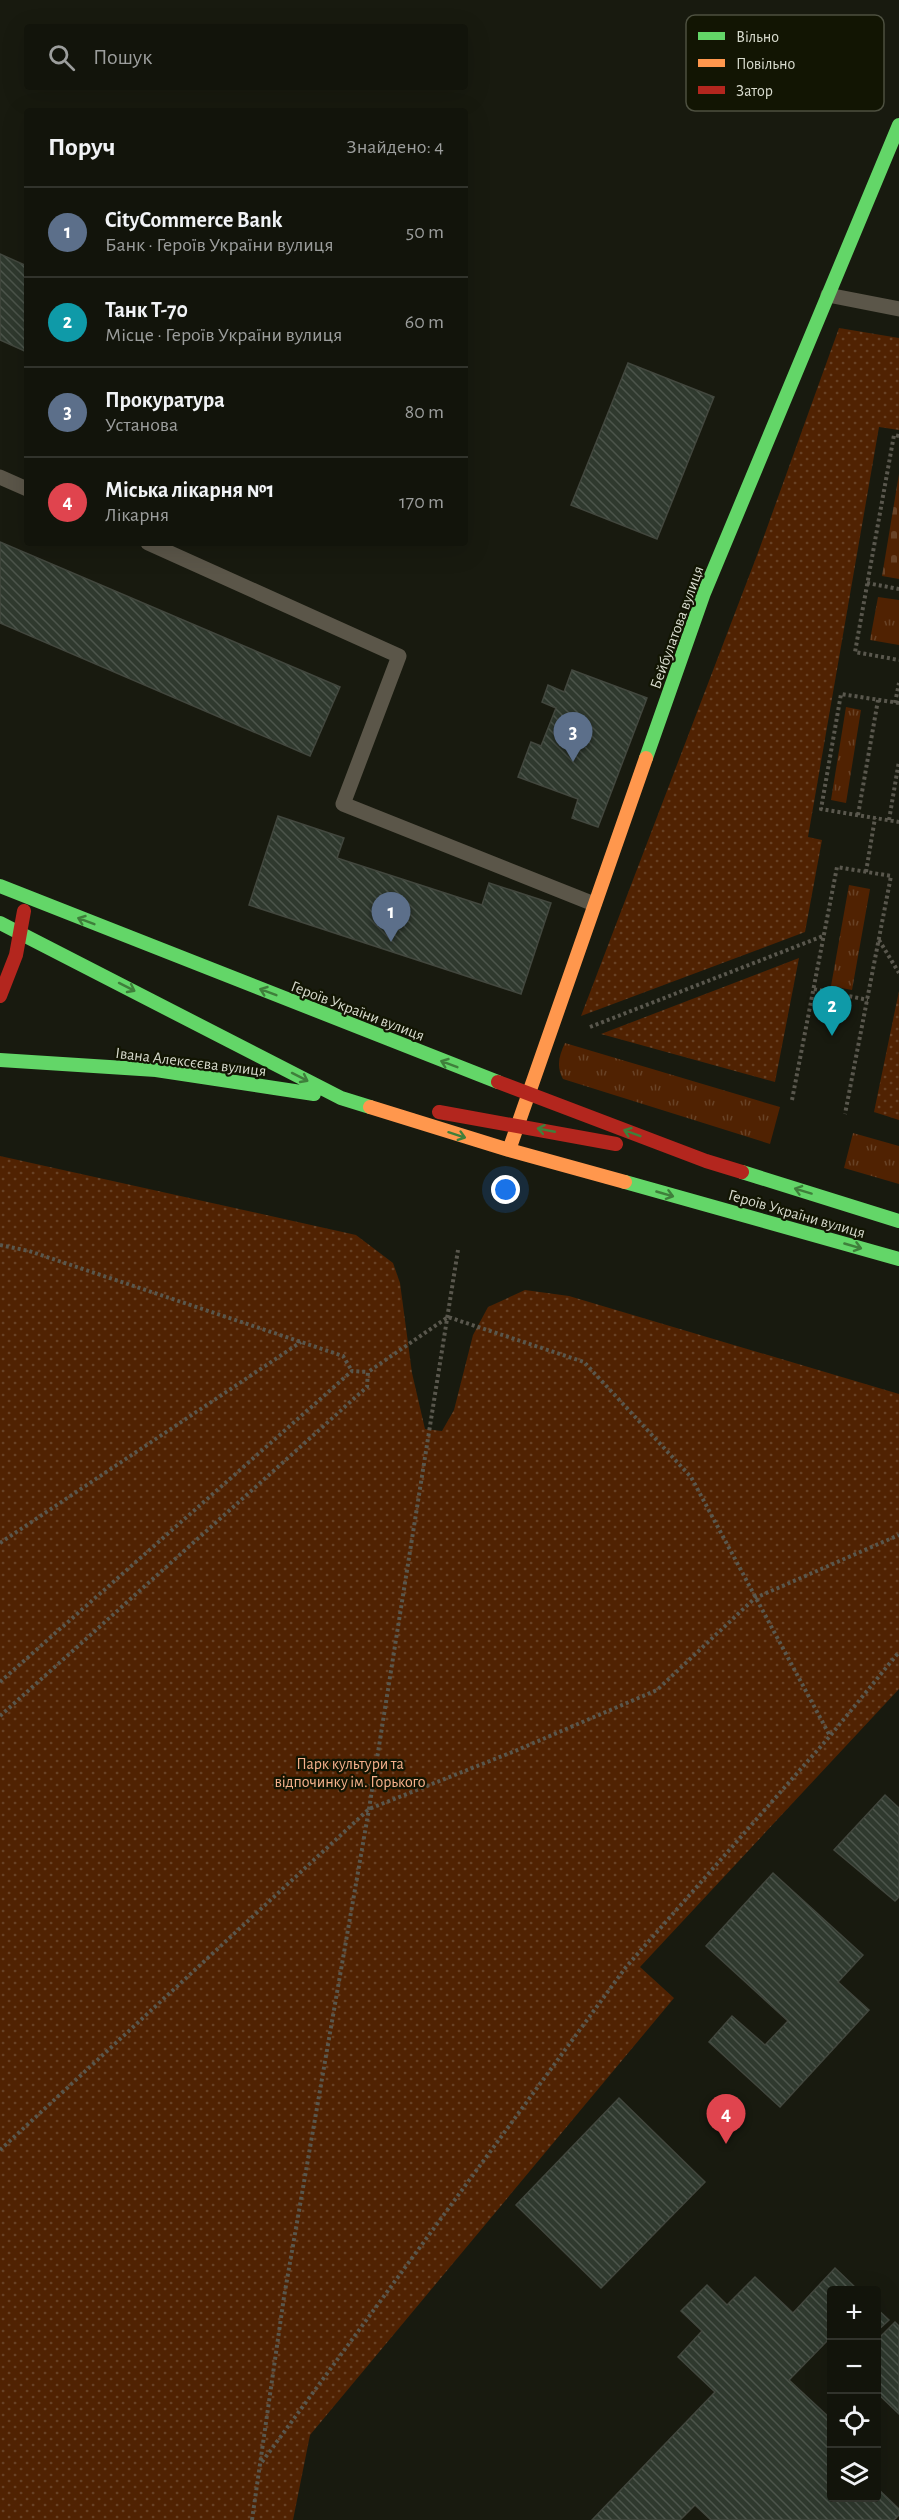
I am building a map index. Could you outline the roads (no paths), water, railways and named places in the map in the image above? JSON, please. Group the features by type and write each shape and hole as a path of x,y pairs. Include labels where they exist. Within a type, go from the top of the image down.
{"main road":[{"name":"Бейбулатова вулиця","path":"508,1150 704,593 899,125"},
{"name":"Героїв України вулиця","path":"0,886 527,1094 706,1161 899,1221"},
{"path":"0,996 15,961 22,933 25,897"},
{"name":"Героїв України вулиця","path":"0,923 341,1098 508,1150 899,1259"},
{"name":"Івана Алексєєва вулиця","path":"0,1060 156,1070 341,1098"},
{"name":"Героїв України вулиця","path":"341,1098 516,1124 706,1161"}],"lane":[{"path":"828,295 899,309"},
{"path":"0,477 24,488"},
{"path":"155,546 399,656 343,804 594,904"}],"place":[{"name":"Прокуратура","path":"573,762"},
{"name":"CityCommerce Bank","path":"391,942"},
{"name":"Танк Т-70","path":"832,1036"},
{"name":"Міська лікарня №1","path":"726,2144"}],"park label":[{"name":"Парк культури та відпочинку ім. Горького","path":"350,1772"}]}
